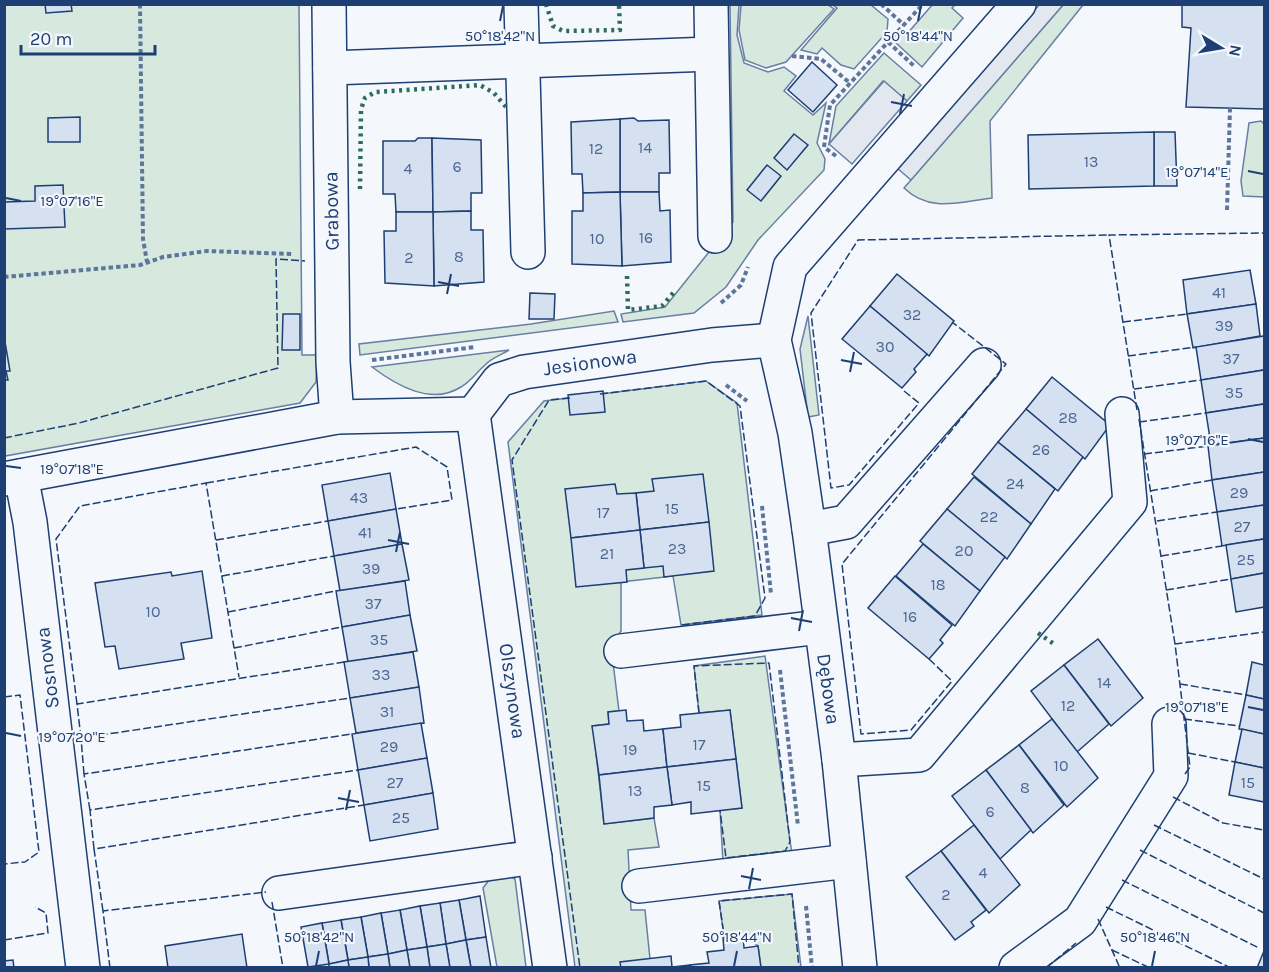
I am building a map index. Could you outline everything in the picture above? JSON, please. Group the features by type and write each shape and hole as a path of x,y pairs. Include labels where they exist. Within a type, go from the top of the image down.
{"street":[{"name":"Grabowa","path":"329,4 333,362 337,417"},
{"path":"521,4 528,252"},
{"path":"711,4 716,236"},
{"path":"774,340 790,267 1019,4"},
{"path":"330,68 711,54"},
{"name":"Jesionowa","path":"473,414 499,380 524,372 712,345 774,340"},
{"name":"Dębowa","path":"774,340 795,434 809,529 839,760 860,968"},
{"path":"809,529 846,522 984,365"},
{"path":"13,478 337,417 473,414"},
{"name":"Olszynowa","path":"473,414 550,968"},
{"path":"839,760 919,755 1130,502 1122,414"},
{"name":"Sosnowa","path":"13,478 30,522 83,968"},
{"path":"621,651 820,627"},
{"path":"1016,968 1080,921 1086,912 1171,776 1169,724"},
{"path":"279,893 535,857"},
{"path":"639,886 849,861"}],"path":[{"path":"140,4 143,239 147,262"},
{"path":"881,4 904,25"},
{"path":"888,42 915,67"},
{"path":"792,56 821,59 850,83"},
{"path":"1227,210 1230,108"},
{"path":"4,277 147,262 164,257 207,251 332,254"},
{"path":"721,381 749,403"},
{"path":"761,497 812,968"}],"shaded area":[{"path":"933,4 955,5 952,8 963,18 922,67 895,42 902,33 906,35"},
{"path":"5,5 299,5 302,355 317,355 316,382 300,403 5,456"},
{"path":"730,5 739,5 737,35 744,63 768,72 784,67 796,76 784,91 813,115 826,103 817,143 825,159 824,170 758,240 726,287 694,313 623,322 621,314 665,307 733,222"},
{"path":"741,5 828,5 834,9 786,62 766,68 745,60 739,30"},
{"path":"833,5 871,5 888,19 887,32 854,69 841,65 822,48 817,54 801,50 837,8"},
{"path":"1039,5 1063,5 911,180 897,168"},
{"path":"1063,5 1083,5 990,121 992,198 957,203 935,203 924,201 904,188"},
{"path":"884,53 921,85 907,101 883,81 829,144 836,106"},
{"path":"884,81 907,101 852,164 829,144"},
{"path":"1261,121 1264,124 1264,197 1243,196 1241,181 1249,123"},
{"path":"614,311 618,322 360,355 359,344 531,324"},
{"path":"808,316 819,415 808,417 800,349"},
{"path":"509,350 490,360 461,387 438,394 414,391 372,367"},
{"path":"706,381 737,403 762,615 681,625 673,576 621,582 621,631 611,646 619,711 608,712 609,724 593,726 604,824 654,818 659,847 628,850 631,910 645,910 650,959 621,967 575,967 508,442 544,401"},
{"path":"765,656 792,855 723,862 720,810 742,808 730,710 699,713 694,666"},
{"path":"504,873 515,879 526,967 497,967 483,888 493,875"},
{"path":"792,894 801,967 761,967 758,946 743,935 726,950 719,901"}],"building":[{"path":"45,4 71,4 72,11 46,13"},
{"path":"1182,4 1264,4 1264,109 1186,107 1191,28 1182,27"},
{"path":"812,62 837,85 813,112 788,90"},
{"path":"80,117 80,142 48,142 48,118"},
{"path":"634,118 638,121 669,120 670,173 659,173 659,192 620,192 620,119"},
{"path":"620,119 620,192 583,193 582,174 572,174 571,122"},
{"path":"1154,132 1175,132 1177,186 1154,186"},
{"path":"1154,132 1154,186 1029,189 1028,135"},
{"path":"794,134 808,145 787,170 774,158"},
{"path":"418,138 432,138 433,212 396,212 395,194 383,194 383,141 415,141"},
{"path":"432,138 481,140 482,193 471,193 471,211 433,212"},
{"path":"767,165 781,176 761,201 747,190"},
{"path":"63,185 65,227 4,229 4,202 35,201 35,186"},
{"path":"620,192 659,192 660,211 670,210 671,262 622,266"},
{"path":"620,192 622,266 572,264 572,211 583,211 583,193"},
{"path":"471,211 471,230 483,230 484,282 434,286 433,212"},
{"path":"396,212 433,212 434,286 385,283 384,231 396,231"},
{"path":"1250,270 1256,304 1187,314 1183,280"},
{"path":"897,274 954,321 929,356 870,306"},
{"path":"530,293 555,294 554,319 529,319"},
{"path":"1256,304 1260,336 1193,348 1187,314"},
{"path":"870,306 927,354 914,369 916,372 902,388 842,339"},
{"path":"283,314 300,314 300,350 282,350"},
{"path":"1264,336 1264,370 1201,380 1196,347"},
{"path":"5,342 10,371 6,371 8,380 4,380"},
{"path":"1264,370 1264,404 1206,413 1201,380"},
{"path":"1052,377 1110,425 1085,459 1026,409"},
{"path":"603,391 605,412 570,415 568,395"},
{"path":"1264,404 1264,438 1211,445 1206,413"},
{"path":"1026,409 1083,457 1058,491 998,442"},
{"path":"1264,438 1264,472 1212,480 1208,446"},
{"path":"998,442 1055,489 1031,524 972,474"},
{"path":"1264,472 1264,505 1217,512 1212,480"},
{"path":"390,473 396,509 328,521 322,485"},
{"path":"703,474 709,522 640,530 636,493 654,491 652,479"},
{"path":"974,477 1031,524 1007,559 947,509"},
{"path":"615,484 617,494 636,493 640,530 571,538 565,489"},
{"path":"1264,505 1264,539 1222,546 1217,512"},
{"path":"396,509 402,544 334,556 328,521"},
{"path":"947,509 1005,557 980,591 920,541"},
{"path":"709,522 714,571 664,577 663,566 644,568 640,530"},
{"path":"640,530 644,568 626,570 627,582 576,587 571,538"},
{"path":"1264,539 1264,573 1231,579 1226,545"},
{"path":"402,544 409,580 340,591 334,556"},
{"path":"923,544 980,591 955,626 896,576"},
{"path":"202,571 212,638 181,643 184,659 119,669 115,646 105,647 95,583 171,572 172,576"},
{"path":"1264,573 1264,607 1236,612 1231,579"},
{"path":"895,576 952,625 940,640 943,643 929,659 868,608"},
{"path":"405,581 410,615 342,627 336,591"},
{"path":"410,615 417,651 348,662 342,627"},
{"path":"1098,639 1143,698 1111,726 1064,665"},
{"path":"413,652 419,687 350,698 344,662"},
{"path":"1252,662 1264,665 1264,699 1246,695"},
{"path":"1064,665 1109,724 1077,752 1031,691"},
{"path":"419,687 424,723 356,733 350,698"},
{"path":"1246,695 1264,699 1264,734 1239,729"},
{"path":"626,710 627,721 643,720 644,731 663,729 667,767 599,775 592,726 609,724 608,712"},
{"path":"730,710 736,759 667,767 663,729 681,727 680,715"},
{"path":"1052,719 1098,778 1067,807 1019,745"},
{"path":"421,723 427,758 358,770 352,734"},
{"path":"1242,729 1264,734 1264,768 1235,762"},
{"path":"1019,745 1064,805 1033,833 986,770"},
{"path":"427,758 433,793 364,805 358,770"},
{"path":"736,759 742,808 691,814 691,802 672,805 667,767"},
{"path":"1235,762 1264,768 1264,802 1229,795"},
{"path":"667,767 672,805 654,807 654,818 604,824 599,775"},
{"path":"986,770 1031,830 1000,859 952,796"},
{"path":"433,793 438,829 370,841 364,805"},
{"path":"974,825 1020,885 989,913 941,851"},
{"path":"941,851 986,910 971,922 974,926 955,940 906,877"},
{"path":"480,896 486,937 466,940 459,900"},
{"path":"459,900 466,940 446,944 440,903"},
{"path":"440,903 446,944 427,947 420,906"},
{"path":"420,906 427,947 407,950 400,910"},
{"path":"400,910 407,950 388,954 381,913"},
{"path":"381,913 388,954 368,957 361,917"},
{"path":"361,917 368,957 348,960 341,920"},
{"path":"341,920 348,960 329,964 322,923"},
{"path":"322,923 329,964 308,967 301,927"},
{"path":"242,934 247,968 168,968 165,946"},
{"path":"743,935 744,948 758,946 761,968 691,968 690,965 709,963 707,952 724,950 723,938"},
{"path":"486,937 491,968 471,968 466,940"},
{"path":"466,940 471,968 450,968 446,944"},
{"path":"446,944 450,968 430,968 427,947"},
{"path":"427,947 430,968 410,968 407,950"},
{"path":"407,950 410,968 390,968 388,954"},
{"path":"1264,951 1264,968 1257,968"},
{"path":"388,954 390,968 369,968 368,957"},
{"path":"671,956 672,967 690,965 691,968 621,968 620,962"},
{"path":"368,957 369,968 349,968 348,960"},
{"path":"13,960 14,968 4,968 4,961"},
{"path":"348,960 349,968 329,968 329,964"}],"hedge":[{"path":"546,4 553,26 563,31 620,30 619,4"},
{"path":"360,189 361,109 365,98 375,92 480,85 494,93 506,107"},
{"path":"627,276 628,310 662,306 674,292"},
{"path":"1038,633 1054,644"}],"fence":[{"path":"1137,410 1109,235 1264,233"},
{"path":"904,391 919,403 849,485 831,488 811,313 858,240 1109,235"},
{"path":"4,438 79,423 278,368 276,259 305,261"},
{"path":"1123,322 1187,314"},
{"path":"929,659 952,681 911,730 861,734 842,564 1006,364 952,322"},
{"path":"1128,356 1196,347"},
{"path":"1134,389 1201,380"},
{"path":"600,394 706,381 740,406 765,598 755,616 681,625"},
{"path":"570,398 549,400 512,460 580,968"},
{"path":"1139,422 1206,413"},
{"path":"1139,419 1175,644"},
{"path":"1144,454 1208,446"},
{"path":"206,483 416,447 447,467 452,500 396,509"},
{"path":"1150,491 1212,480"},
{"path":"77,704 56,539 80,506 206,483 239,677"},
{"path":"1157,521 1217,512"},
{"path":"216,540 328,521"},
{"path":"1161,556 1222,546"},
{"path":"222,576 334,556"},
{"path":"1166,590 1231,579"},
{"path":"228,612 336,591"},
{"path":"234,648 342,627"},
{"path":"1185,774 1190,767 1175,644 1264,632"},
{"path":"81,738 77,704 344,662"},
{"path":"699,713 694,666 769,663 790,842 785,851 726,858 720,810"},
{"path":"1180,684 1246,695"},
{"path":"4,697 20,695 39,852 25,862 4,864"},
{"path":"84,774 81,738 350,698"},
{"path":"1184,719 1239,726"},
{"path":"90,810 84,774 352,734"},
{"path":"1188,753 1235,762"},
{"path":"94,849 90,810 358,770"},
{"path":"1173,797 1223,823 1264,830"},
{"path":"103,911 94,849 364,805"},
{"path":"1154,825 1264,879"},
{"path":"1140,850 1264,913"},
{"path":"1122,880 1259,948"},
{"path":"110,968 103,911 266,892"},
{"path":"725,942 719,901 792,894 799,968"},
{"path":"272,902 283,968"},
{"path":"4,940 48,933 46,913 35,907"},
{"path":"1106,907 1231,968"},
{"path":"1098,919 1120,968"},
{"path":"1046,968 1076,943"},
{"path":"1112,950 1150,968"}]}
